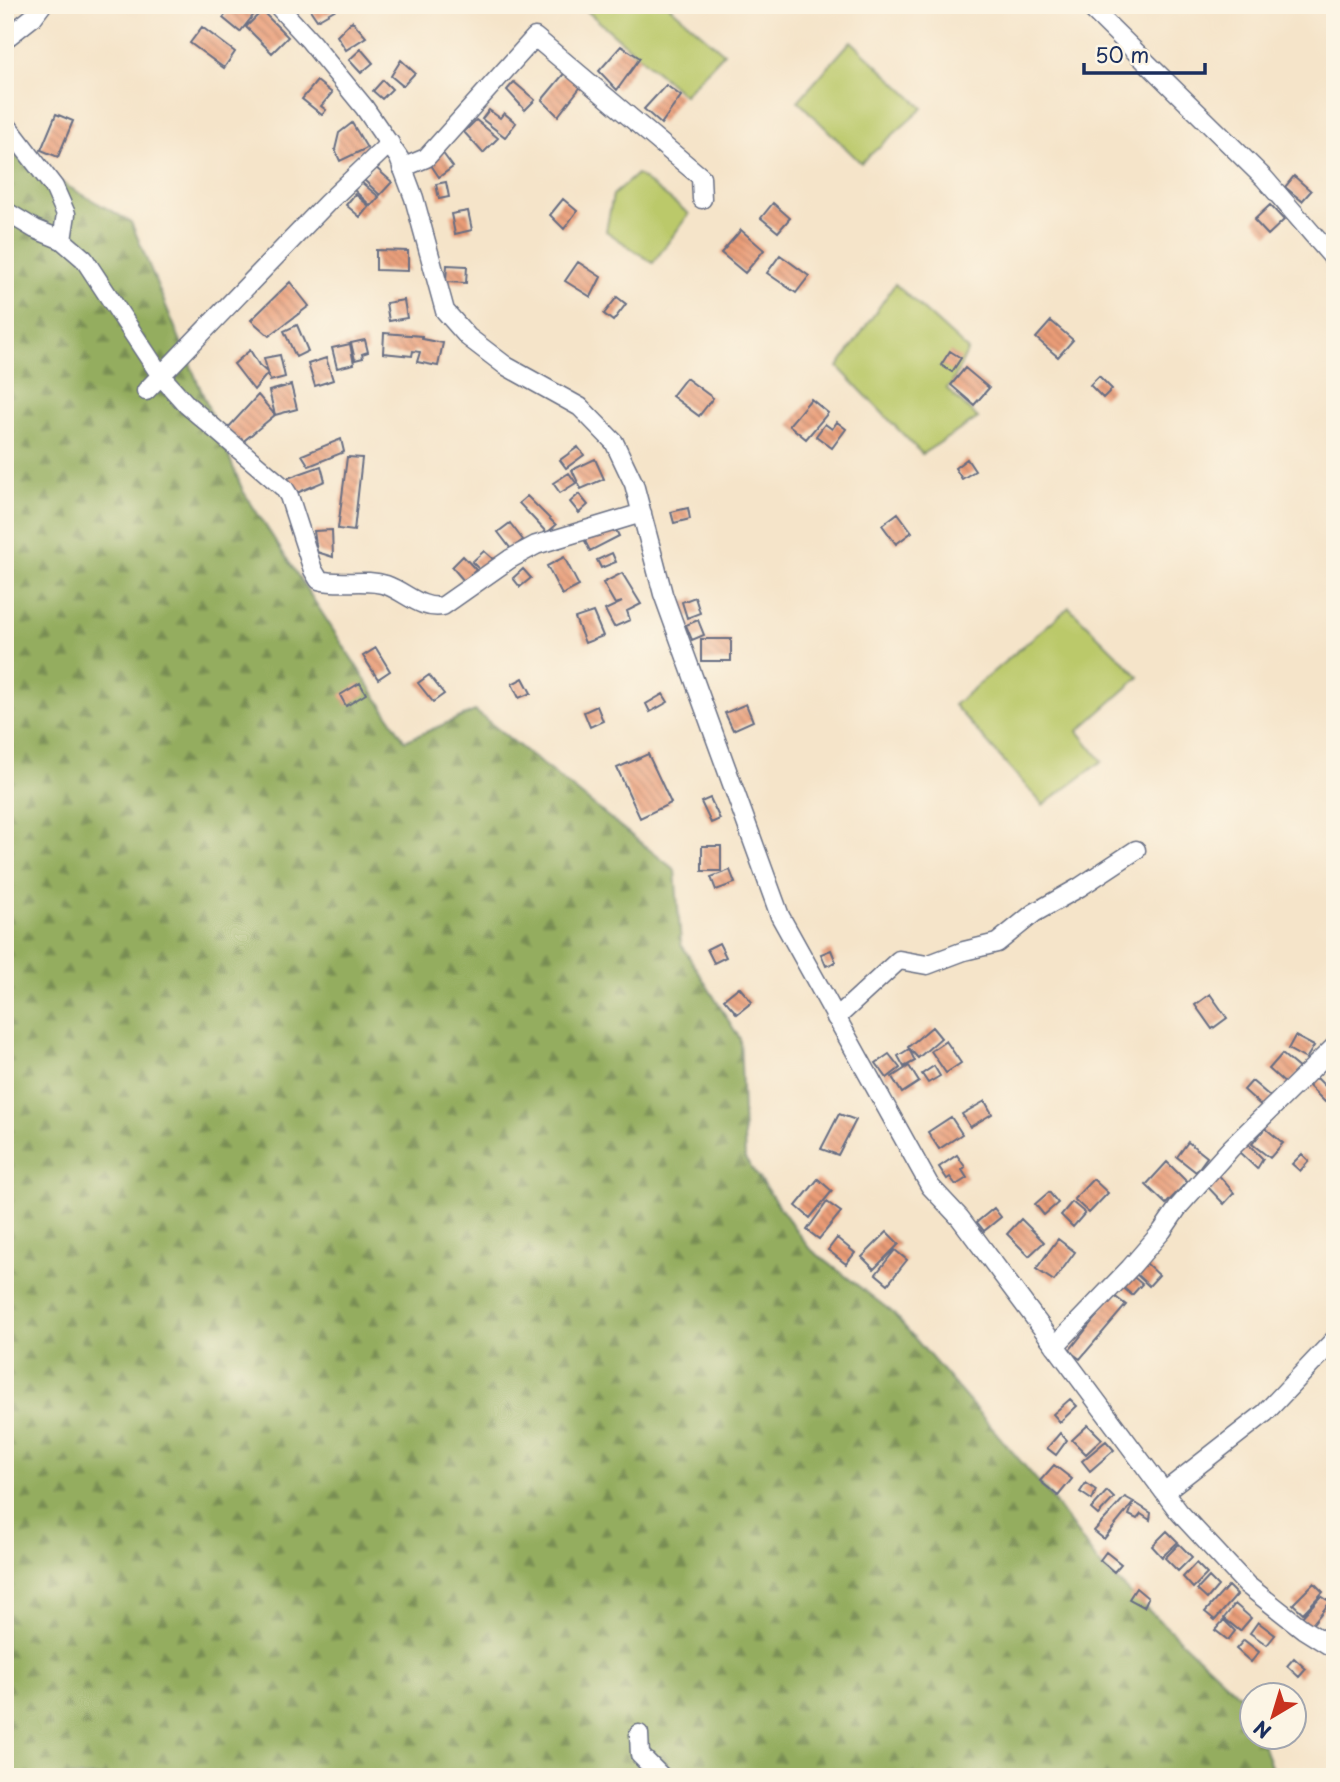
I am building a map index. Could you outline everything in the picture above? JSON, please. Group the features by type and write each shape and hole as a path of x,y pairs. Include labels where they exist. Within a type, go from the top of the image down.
{"street":[{"path":"5,39 33,17 43,5"},
{"path":"277,5 318,50 390,143 414,198 445,311 468,337 506,366 580,407 614,442 634,484 663,594 780,916 930,1186 960,1218 1179,1512 1247,1585 1303,1629 1335,1649"},
{"path":"1088,5 1264,178 1335,260"},
{"path":"402,168 426,158 534,37 701,177 702,199"},
{"path":"5,123 54,187 66,214 62,240"},
{"path":"146,391 327,203 390,143"},
{"path":"5,211 62,240 84,259 161,376 187,404 284,488 319,580 328,583 369,582 387,586 433,608 443,606 510,559 536,545 642,513"},
{"path":"836,1018 899,960 927,965 964,951 997,943 1034,913 1136,850"},
{"path":"1055,1346 1154,1240 1178,1206 1231,1148 1335,1046"},
{"path":"1164,1492 1265,1413 1335,1339"},
{"path":"639,1734 640,1755 662,1777"}],"green space":[{"path":"580,5 668,5 724,53 684,95"},
{"path":"851,41 923,108 861,163 798,101"},
{"path":"5,151 131,222 243,491 405,741 475,711 675,870 681,944 740,1039 745,1159 809,1248 892,1312 1048,1493 1099,1564 1238,1694 1238,1750 1265,1750 1275,1777 5,1777"},
{"path":"637,174 689,214 653,263 606,231 613,195"},
{"path":"895,284 968,350 951,385 946,388 978,418 922,454 838,367"},
{"path":"1069,607 1139,677 1078,731 1102,761 1043,805 954,705"}],"building":[{"path":"233,5 255,5 259,8 240,32 223,18"},
{"path":"307,5 343,5 317,20"},
{"path":"262,11 288,37 272,53 246,27"},
{"path":"352,21 366,37 346,50 337,36"},
{"path":"202,27 235,52 224,68 190,43"},
{"path":"621,46 640,58 617,90 599,71"},
{"path":"361,49 373,63 361,73 349,60"},
{"path":"401,60 415,73 403,86 391,76"},
{"path":"567,70 583,84 558,116 542,100"},
{"path":"383,80 392,89 382,99 373,91"},
{"path":"317,81 332,93 321,106 326,110 322,115 302,99"},
{"path":"514,82 535,100 525,110 507,90"},
{"path":"666,85 681,96 661,124 644,109"},
{"path":"489,110 500,118 504,113 516,123 505,137 482,119"},
{"path":"56,114 73,121 58,157 41,150"},
{"path":"476,120 498,138 483,153 464,132"},
{"path":"352,123 367,148 340,161 335,150 339,133"},
{"path":"442,152 453,167 439,177 429,162"},
{"path":"375,167 392,182 380,195 363,179"},
{"path":"1294,176 1311,191 1302,201 1285,187"},
{"path":"361,182 379,197 371,206 354,190"},
{"path":"446,182 449,197 439,199 436,184"},
{"path":"355,194 369,206 360,217 346,205"},
{"path":"563,199 577,211 564,229 550,215"},
{"path":"773,203 790,218 778,232 761,218"},
{"path":"1270,205 1284,220 1268,235 1254,220"},
{"path":"468,211 472,230 455,234 451,214"},
{"path":"741,230 764,250 745,273 721,253"},
{"path":"376,250 408,251 408,271 376,270"},
{"path":"780,255 809,276 796,293 767,273"},
{"path":"578,262 601,277 591,297 565,281"},
{"path":"447,265 467,266 466,283 446,282"},
{"path":"290,282 309,306 269,336 251,320"},
{"path":"617,297 626,304 613,321 604,314"},
{"path":"404,300 407,318 389,321 386,303"},
{"path":"1051,321 1073,340 1058,357 1036,338"},
{"path":"297,325 308,351 296,357 284,331"},
{"path":"384,333 422,336 422,339 443,343 438,366 417,362 420,352 413,351 412,356 383,353"},
{"path":"365,340 368,352 362,354 363,358 355,360 351,343"},
{"path":"350,344 354,364 337,368 332,348"},
{"path":"250,350 259,365 268,373 254,390 234,364"},
{"path":"950,351 961,358 952,372 941,365"},
{"path":"280,355 285,377 270,381 264,358"},
{"path":"326,358 333,380 315,386 308,364"},
{"path":"965,368 989,388 974,405 951,385"},
{"path":"1099,376 1112,389 1103,398 1090,385"},
{"path":"686,378 713,398 699,416 672,396"},
{"path":"291,385 297,409 275,415 269,391"},
{"path":"258,395 275,415 240,444 227,429"},
{"path":"811,399 828,413 806,439 789,425"},
{"path":"837,422 846,429 832,448 816,436 825,424 832,429"},
{"path":"341,439 344,452 309,466 302,455"},
{"path":"578,447 584,455 566,468 560,460"},
{"path":"347,457 362,458 354,531 338,529"},
{"path":"595,459 604,479 581,489 572,470"},
{"path":"967,459 975,471 962,479 955,468"},
{"path":"321,466 325,481 292,495 288,478"},
{"path":"569,473 576,483 560,493 553,483"},
{"path":"579,494 588,505 579,513 570,502"},
{"path":"527,496 556,525 547,533 519,503"},
{"path":"688,508 690,519 674,523 671,512"},
{"path":"898,513 912,532 896,544 882,525"},
{"path":"510,523 523,540 511,549 498,532"},
{"path":"613,524 619,536 590,551 584,539"},
{"path":"332,530 333,557 317,552 314,531"},
{"path":"484,551 494,560 482,572 472,562"},
{"path":"612,553 616,562 601,568 597,560"},
{"path":"463,556 476,570 464,581 452,567"},
{"path":"564,557 579,586 562,595 547,566"},
{"path":"523,569 531,578 520,587 513,578"},
{"path":"622,573 641,604 627,611 630,620 614,627 605,610 622,602 615,604 603,583"},
{"path":"695,597 700,613 687,618 682,602"},
{"path":"593,612 603,636 585,643 575,618"},
{"path":"698,620 704,635 692,640 686,625"},
{"path":"701,639 731,639 731,661 701,661"},
{"path":"376,648 390,671 378,679 363,656"},
{"path":"429,675 444,694 433,702 418,683"},
{"path":"523,678 531,693 519,698 512,684"},
{"path":"360,683 366,694 346,706 340,695"},
{"path":"663,694 668,702 650,712 646,704"},
{"path":"746,704 753,721 733,730 725,713"},
{"path":"597,706 603,721 590,727 584,712"},
{"path":"648,754 671,803 640,818 617,768"},
{"path":"710,798 720,819 711,823 701,802"},
{"path":"702,846 721,846 721,871 702,871"},
{"path":"730,870 735,883 716,890 711,877"},
{"path":"719,943 726,957 714,963 707,949"},
{"path":"831,950 836,962 826,966 821,954"},
{"path":"739,987 752,1002 737,1014 724,999"},
{"path":"1210,994 1227,1018 1212,1029 1195,1005"},
{"path":"932,1027 941,1038 918,1058 908,1047"},
{"path":"1295,1036 1314,1046 1306,1059 1288,1049"},
{"path":"946,1041 961,1063 946,1073 931,1051"},
{"path":"909,1049 915,1061 904,1067 898,1056"},
{"path":"889,1054 900,1068 887,1078 876,1063"},
{"path":"1282,1054 1301,1070 1288,1086 1269,1069"},
{"path":"909,1066 919,1082 902,1093 892,1077"},
{"path":"934,1066 940,1076 928,1083 922,1074"},
{"path":"1315,1076 1333,1094 1325,1102 1307,1084"},
{"path":"1252,1081 1273,1099 1265,1109 1244,1090"},
{"path":"985,1101 992,1114 970,1127 962,1114"},
{"path":"839,1114 856,1120 838,1155 821,1149"},
{"path":"951,1117 962,1134 939,1149 928,1132"},
{"path":"1265,1128 1283,1143 1270,1158 1252,1144"},
{"path":"1188,1142 1207,1157 1196,1172 1177,1157"},
{"path":"1246,1142 1263,1159 1257,1169 1238,1151"},
{"path":"1302,1154 1309,1161 1300,1171 1292,1164"},
{"path":"957,1155 965,1167 962,1170 967,1178 956,1185 950,1177 947,1179 939,1167"},
{"path":"1167,1162 1187,1182 1166,1204 1146,1185"},
{"path":"1217,1173 1234,1193 1224,1204 1205,1184"},
{"path":"818,1179 832,1191 810,1218 796,1206"},
{"path":"1093,1179 1108,1193 1089,1213 1074,1199"},
{"path":"1049,1192 1058,1203 1044,1215 1035,1204"},
{"path":"827,1202 841,1212 819,1239 807,1230"},
{"path":"1072,1202 1085,1213 1073,1227 1061,1215"},
{"path":"994,1208 1001,1217 984,1231 977,1222"},
{"path":"1021,1219 1044,1242 1029,1256 1007,1234"},
{"path":"887,1232 899,1244 874,1269 862,1257"},
{"path":"837,1238 855,1253 846,1264 828,1250"},
{"path":"1058,1239 1075,1252 1054,1281 1036,1269"},
{"path":"895,1250 907,1260 888,1284 876,1274"},
{"path":"1146,1263 1159,1275 1149,1286 1136,1274"},
{"path":"1130,1274 1142,1284 1132,1295 1120,1285"},
{"path":"1113,1295 1126,1305 1080,1359 1069,1351"},
{"path":"1070,1399 1077,1406 1060,1422 1053,1414"},
{"path":"1088,1425 1102,1439 1086,1454 1072,1440"},
{"path":"1060,1433 1067,1440 1056,1455 1047,1448"},
{"path":"1106,1441 1114,1450 1090,1471 1082,1461"},
{"path":"1054,1465 1072,1479 1058,1496 1040,1481"},
{"path":"1086,1483 1096,1490 1092,1500 1080,1492"},
{"path":"1107,1491 1114,1498 1098,1515 1091,1509"},
{"path":"1125,1497 1134,1502 1104,1539 1094,1531"},
{"path":"1134,1502 1151,1513 1150,1520 1141,1514 1137,1519 1129,1515"},
{"path":"1167,1531 1178,1542 1162,1557 1152,1546"},
{"path":"1179,1544 1192,1557 1178,1571 1165,1558"},
{"path":"1106,1552 1121,1564 1114,1572 1100,1560"},
{"path":"1196,1563 1207,1574 1193,1588 1183,1577"},
{"path":"1209,1577 1218,1586 1207,1599 1197,1590"},
{"path":"1314,1583 1323,1592 1303,1613 1293,1604"},
{"path":"1228,1586 1237,1595 1215,1620 1205,1612"},
{"path":"1136,1588 1148,1598 1144,1607 1129,1599"},
{"path":"1321,1596 1330,1602 1310,1627 1300,1619"},
{"path":"1235,1604 1251,1618 1240,1631 1224,1618"},
{"path":"1224,1620 1235,1631 1228,1640 1215,1630"},
{"path":"1258,1622 1275,1635 1267,1645 1250,1633"},
{"path":"1244,1640 1259,1652 1251,1662 1236,1649"},
{"path":"1294,1658 1306,1669 1299,1677 1287,1666"}]}
